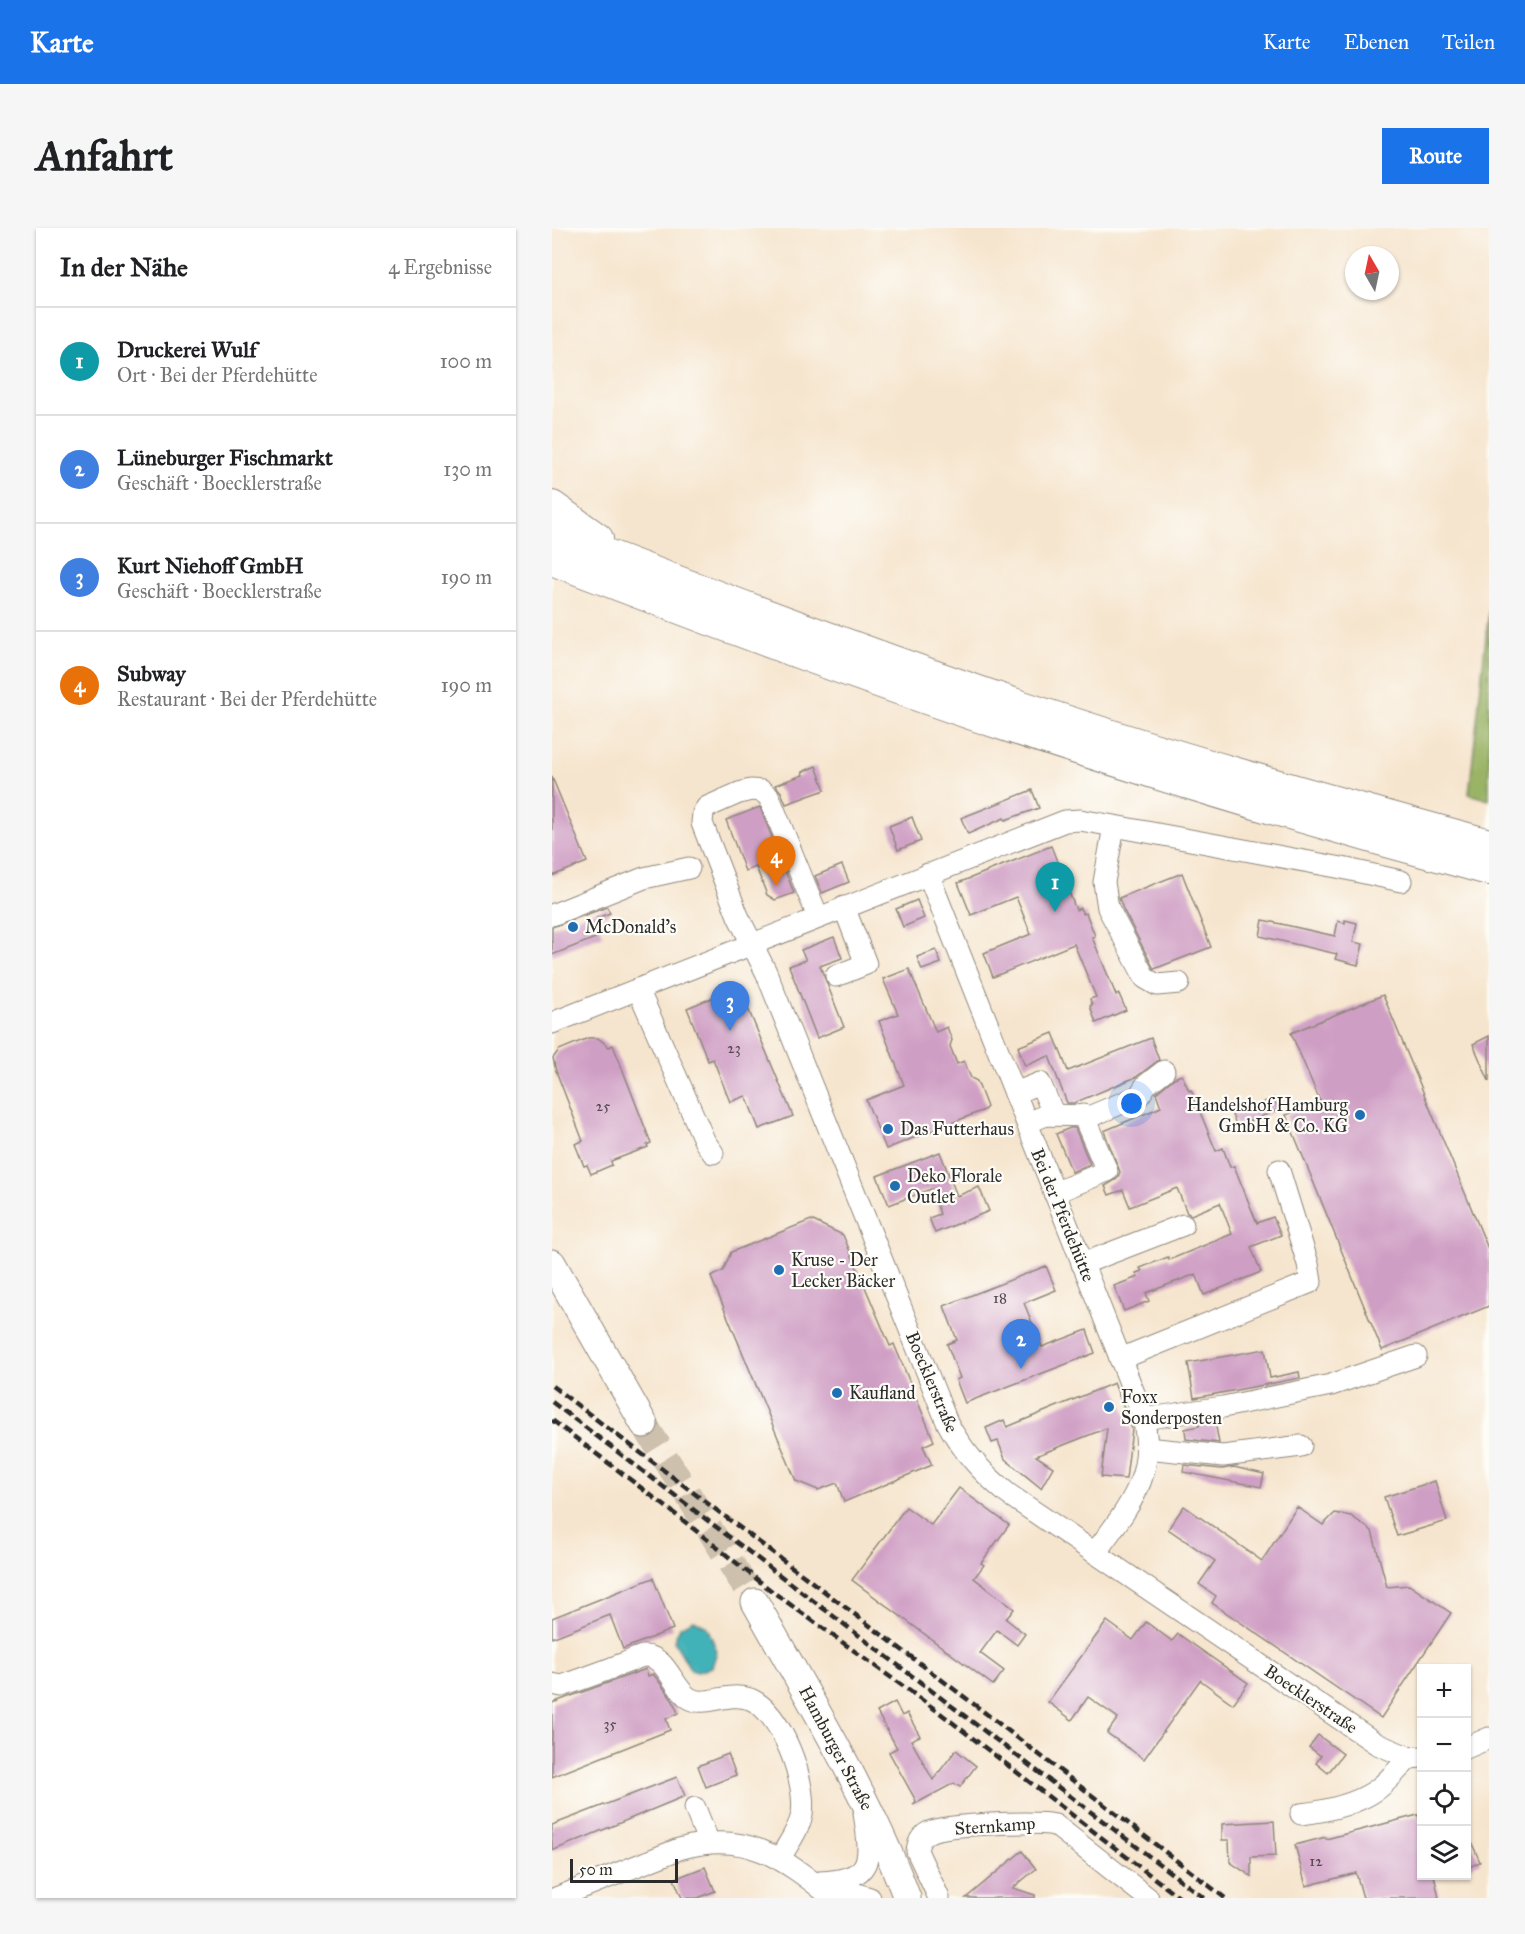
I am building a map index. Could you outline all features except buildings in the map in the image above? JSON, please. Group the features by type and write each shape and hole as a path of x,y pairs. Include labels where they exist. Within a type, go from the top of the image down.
{"highway":[{"path":"552,507 637,567"},
{"path":"552,534 1013,704 1201,764 1489,844"},
{"path":"552,559 755,635 1007,725 1183,782 1489,869"},
{"path":"552,583 755,635"}],"main road":[{"path":"552,1263 644,1424"},
{"name":"Hamburger Straße","path":"755,1602 861,1792 907,1898"}],"street":[{"path":"751,944 702,823 703,813 707,807 738,793 751,790 762,791 769,797 818,917"},
{"path":"552,1023 1065,821 1080,820 1114,826 1401,881"},
{"path":"1114,826 1104,882 1108,908 1145,978 1157,985 1179,983"},
{"path":"552,915 644,878 689,868"},
{"name":"Bei der Pferdehütte","path":"928,874 1143,1419 1147,1448 1145,1469 1132,1500 1095,1553"},
{"path":"836,976 866,964 844,907"},
{"name":"Boecklerstraße","path":"751,944 766,972 851,1200 947,1422 954,1436 974,1463 996,1484 1095,1553 1377,1743 1416,1757"},
{"path":"638,989 709,1148"},
{"path":"1027,1123 1046,1115 1091,1116 1139,1096 1146,1085 1164,1071"},
{"path":"1015,1093 1040,1083 1054,1115"},
{"path":"1054,1193 1107,1171 1083,1115"},
{"path":"1120,1359 1311,1282 1308,1264 1279,1170"},
{"path":"1083,1264 1183,1225"},
{"path":"1143,1419 1223,1407 1331,1385 1416,1356"},
{"path":"1147,1448 1223,1456 1300,1446"},
{"path":"552,1684 562,1686 645,1656 659,1661 686,1697 696,1702 739,1696 765,1707 775,1718 802,1784 802,1814 798,1828 780,1858"},
{"path":"1471,1746 1489,1738"},
{"path":"1301,1814 1361,1799 1377,1790 1416,1757"},
{"path":"820,1886 850,1879 859,1873 865,1864 869,1853 861,1792"},
{"path":"695,1808 710,1843"},
{"name":"Sternkamp","path":"939,1898 917,1851 918,1842 923,1835 931,1831 1042,1822 1055,1825 1148,1898"},
{"path":"556,1898 679,1849 710,1843 741,1844 759,1849 780,1858 820,1886 870,1898"}],"green space":[{"path":"1489,610 1489,800 1469,794"}],"water":[{"path":"694,1620 707,1627 717,1651 712,1667 698,1672 691,1670 674,1641 680,1627"}],"tunnel":[{"path":"644,1424 755,1602"}],"railway":[{"path":"552,1386 971,1702 1225,1898"},
{"path":"552,1402 1204,1898"},
{"path":"552,1420 773,1592 940,1713 1180,1898"}],"place":[{"name":"Subway","path":"776,886"},
{"name":"Druckerei Wulf","path":"1055,912"},
{"name":"McDonald's","path":"573,927"},
{"name":"Kurt Niehoff GmbH","path":"730,1031"},
{"name":"Handelshof Hamburg GmbH & Co. KG","path":"1360,1115"},
{"name":"Das Futterhaus","path":"888,1129"},
{"name":"Deko Florale Outlet","path":"895,1186"},
{"name":"Kruse - Der Lecker Bäcker","path":"779,1270"},
{"name":"Lüneburger Fischmarkt","path":"1021,1369"},
{"name":"Kaufland","path":"837,1393"},
{"name":"Foxx Sonderposten","path":"1109,1407"}]}
